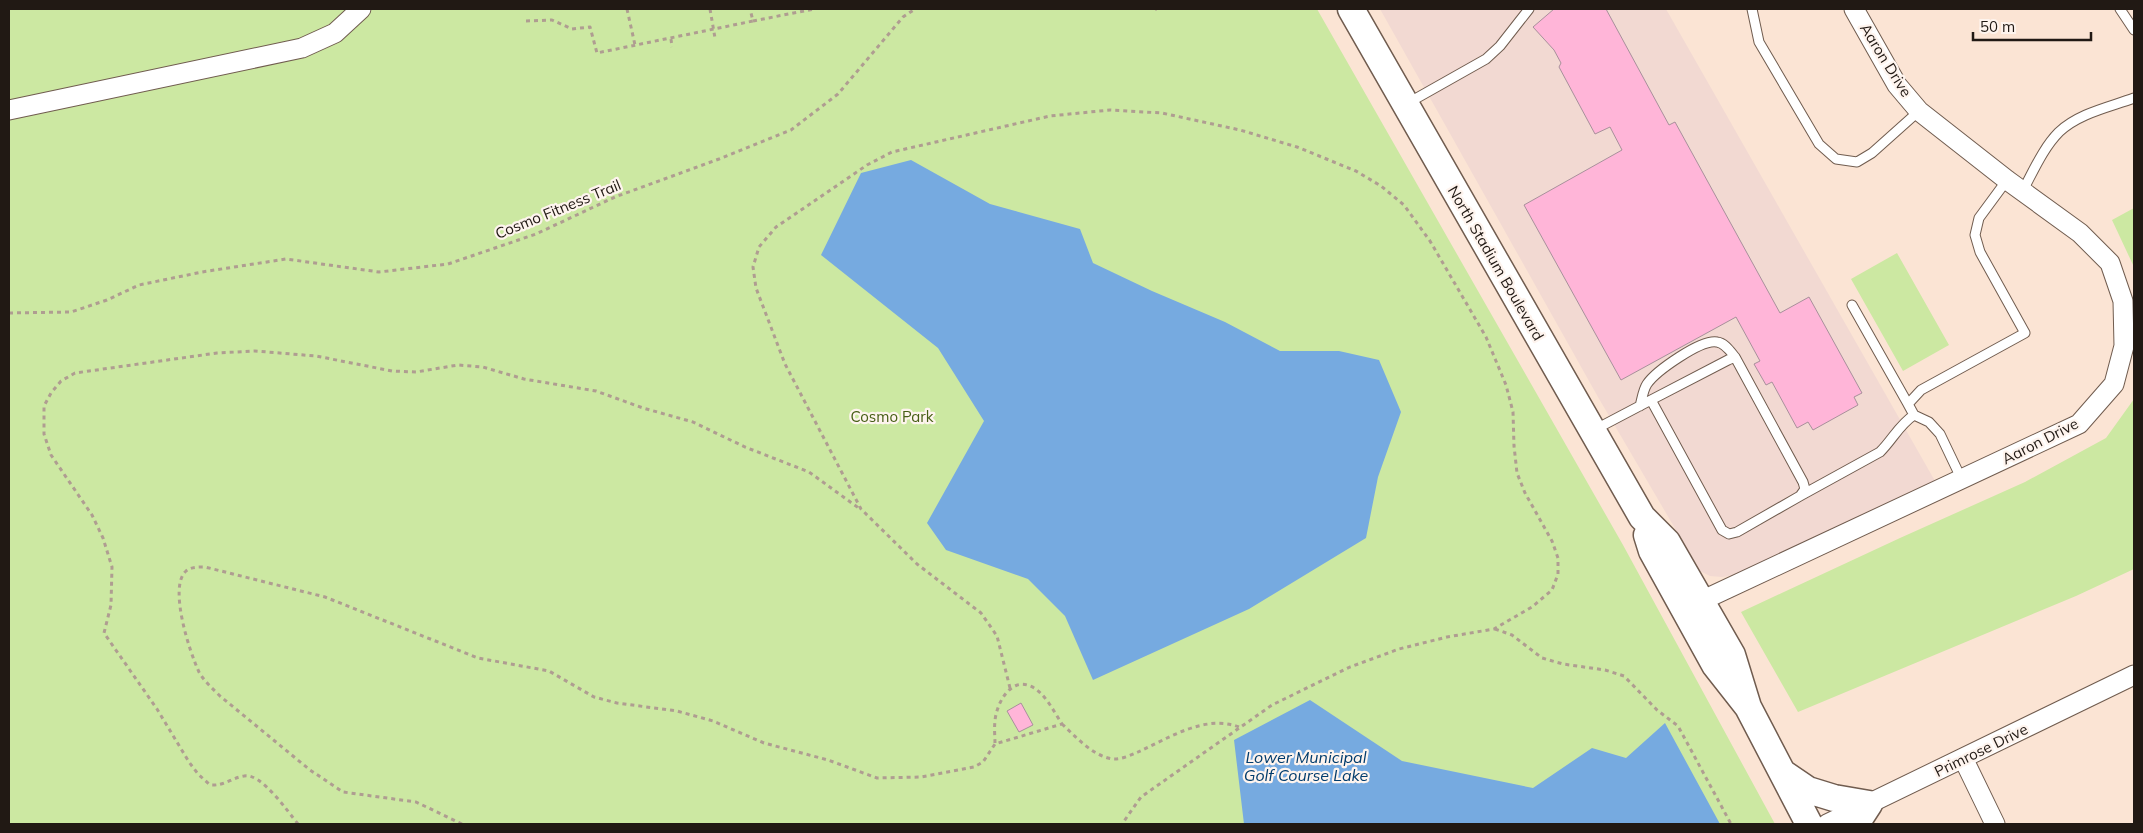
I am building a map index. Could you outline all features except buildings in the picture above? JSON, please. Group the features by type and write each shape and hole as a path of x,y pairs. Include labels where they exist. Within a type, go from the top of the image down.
{"main road":[{"name":"North Stadium Boulevard","path":"1351,9 1642,517 1656,559 1715,665 1748,707 1809,824"},
{"name":"North Stadium Boulevard","path":"1642,517 1667,542 1732,655 1748,707"},
{"path":"1783,773 1808,790 1834,798 1862,814"}],"street":[{"path":"9,110 302,48 335,34 361,9"},
{"name":"Aaron Drive","path":"1701,601 2080,424 2114,384 2124,346 2123,301 2110,264 2080,233 2006,180 1919,110 1898,85 1854,9"},
{"name":"Primrose Drive","path":"1827,824 1862,814 1963,758 2134,675"},
{"path":"1963,758 1995,824"}],"lane":[{"path":"1405,105 1486,59 1500,46 1529,9"},
{"path":"1752,9 1759,42 1818,144 1836,159 1857,162 1872,153 1919,110"},
{"path":"2120,9 2134,30"},
{"path":"2022,192 2046,149 2060,132 2078,119 2134,98"},
{"path":"1908,404 1921,390 2025,333 1980,252 1975,235 1979,218 2006,180"},
{"path":"1852,305 1914,414 1929,422 1940,434 1962,480"},
{"path":"1640,406 1646,385 1660,370 1703,344 1717,342 1728,348 1735,357 1803,482 1804,489 1800,496"},
{"path":"1592,431 1735,357"},
{"path":"1651,400 1722,530 1729,534 1737,532 1880,452 1890,443 1903,422 1914,414"}],"path":[{"path":"627,9 635,45"},
{"path":"710,9 715,38"},
{"path":"750,9 752,21"},
{"path":"526,21 552,20 572,29 590,27 597,53 814,9"},
{"name":"Cosmo Fitness Trail","path":"9,313 71,312 107,300 139,285 202,272 286,259 379,272 448,264 536,234 615,197 791,130 838,94 903,17 915,9"},
{"path":"671,39 672,46"},
{"path":"861,509 782,356 756,288 753,267 759,247 776,227 867,165 892,152 1050,116 1110,110 1162,114 1240,130 1297,147 1356,170 1381,186 1404,205 1430,241 1486,337 1506,385 1513,412 1517,473 1525,493 1552,541 1558,558 1558,574 1552,590 1532,607 1494,629 1399,649 1350,667 1272,705 1141,797 1122,824"},
{"path":"298,824 261,781 252,775 242,776 221,786 210,786 198,774 157,709 104,633 111,605 112,568 103,538 92,515 51,455 44,434 44,406 51,392 61,381 75,374 130,365 217,353 255,351 316,356 392,371 416,372 458,365 483,367 524,379 596,391 642,408 693,422 746,447 809,472 861,509 917,564 981,613 996,636 1010,688"},
{"path":"462,824 416,802 343,792 310,770 220,696 200,673 185,632 178,591 180,580 186,571 193,567 205,567 325,597 478,658 549,671 594,697 617,703 677,711 713,721 764,743 828,760 877,778 921,777 974,766 983,762 995,744 995,719 1004,695 1010,688 1022,684 1031,686 1042,695 1062,724 1083,743 1099,755 1110,759 1123,758 1187,730 1207,724 1227,722 1240,727"},
{"path":"1494,629 1512,636 1542,658 1563,664 1604,670 1624,676 1657,710 1678,726 1731,824"},
{"path":"995,744 1062,724"}],"shaded area":[{"path":"1380,9 1666,9 1935,481 1735,575 1710,576 1700,571 1598,397"}],"green space":[{"name":"Cosmo Park","path":"9,9 1317,9 1623,545 1775,824 9,824"},
{"path":"2134,208 2134,267 2112,220"},
{"path":"1897,253 1949,345 1903,371 1851,279"},
{"path":"2134,399 2134,569 2076,596 1798,712 1741,612 2025,482 2106,438"}],"water":[{"path":"911,160 990,204 1080,229 1093,263 1225,322 1280,351 1339,351 1379,360 1401,412 1378,477 1366,538 1249,609 1093,680 1065,616 1028,579 946,550 927,523 984,421 938,348 821,255 861,173"},
{"name":"Lower Municipal Golf Course Lake","path":"1310,700 1402,761 1533,788 1592,748 1626,758 1665,723 1720,824 1244,824 1234,740"}]}
